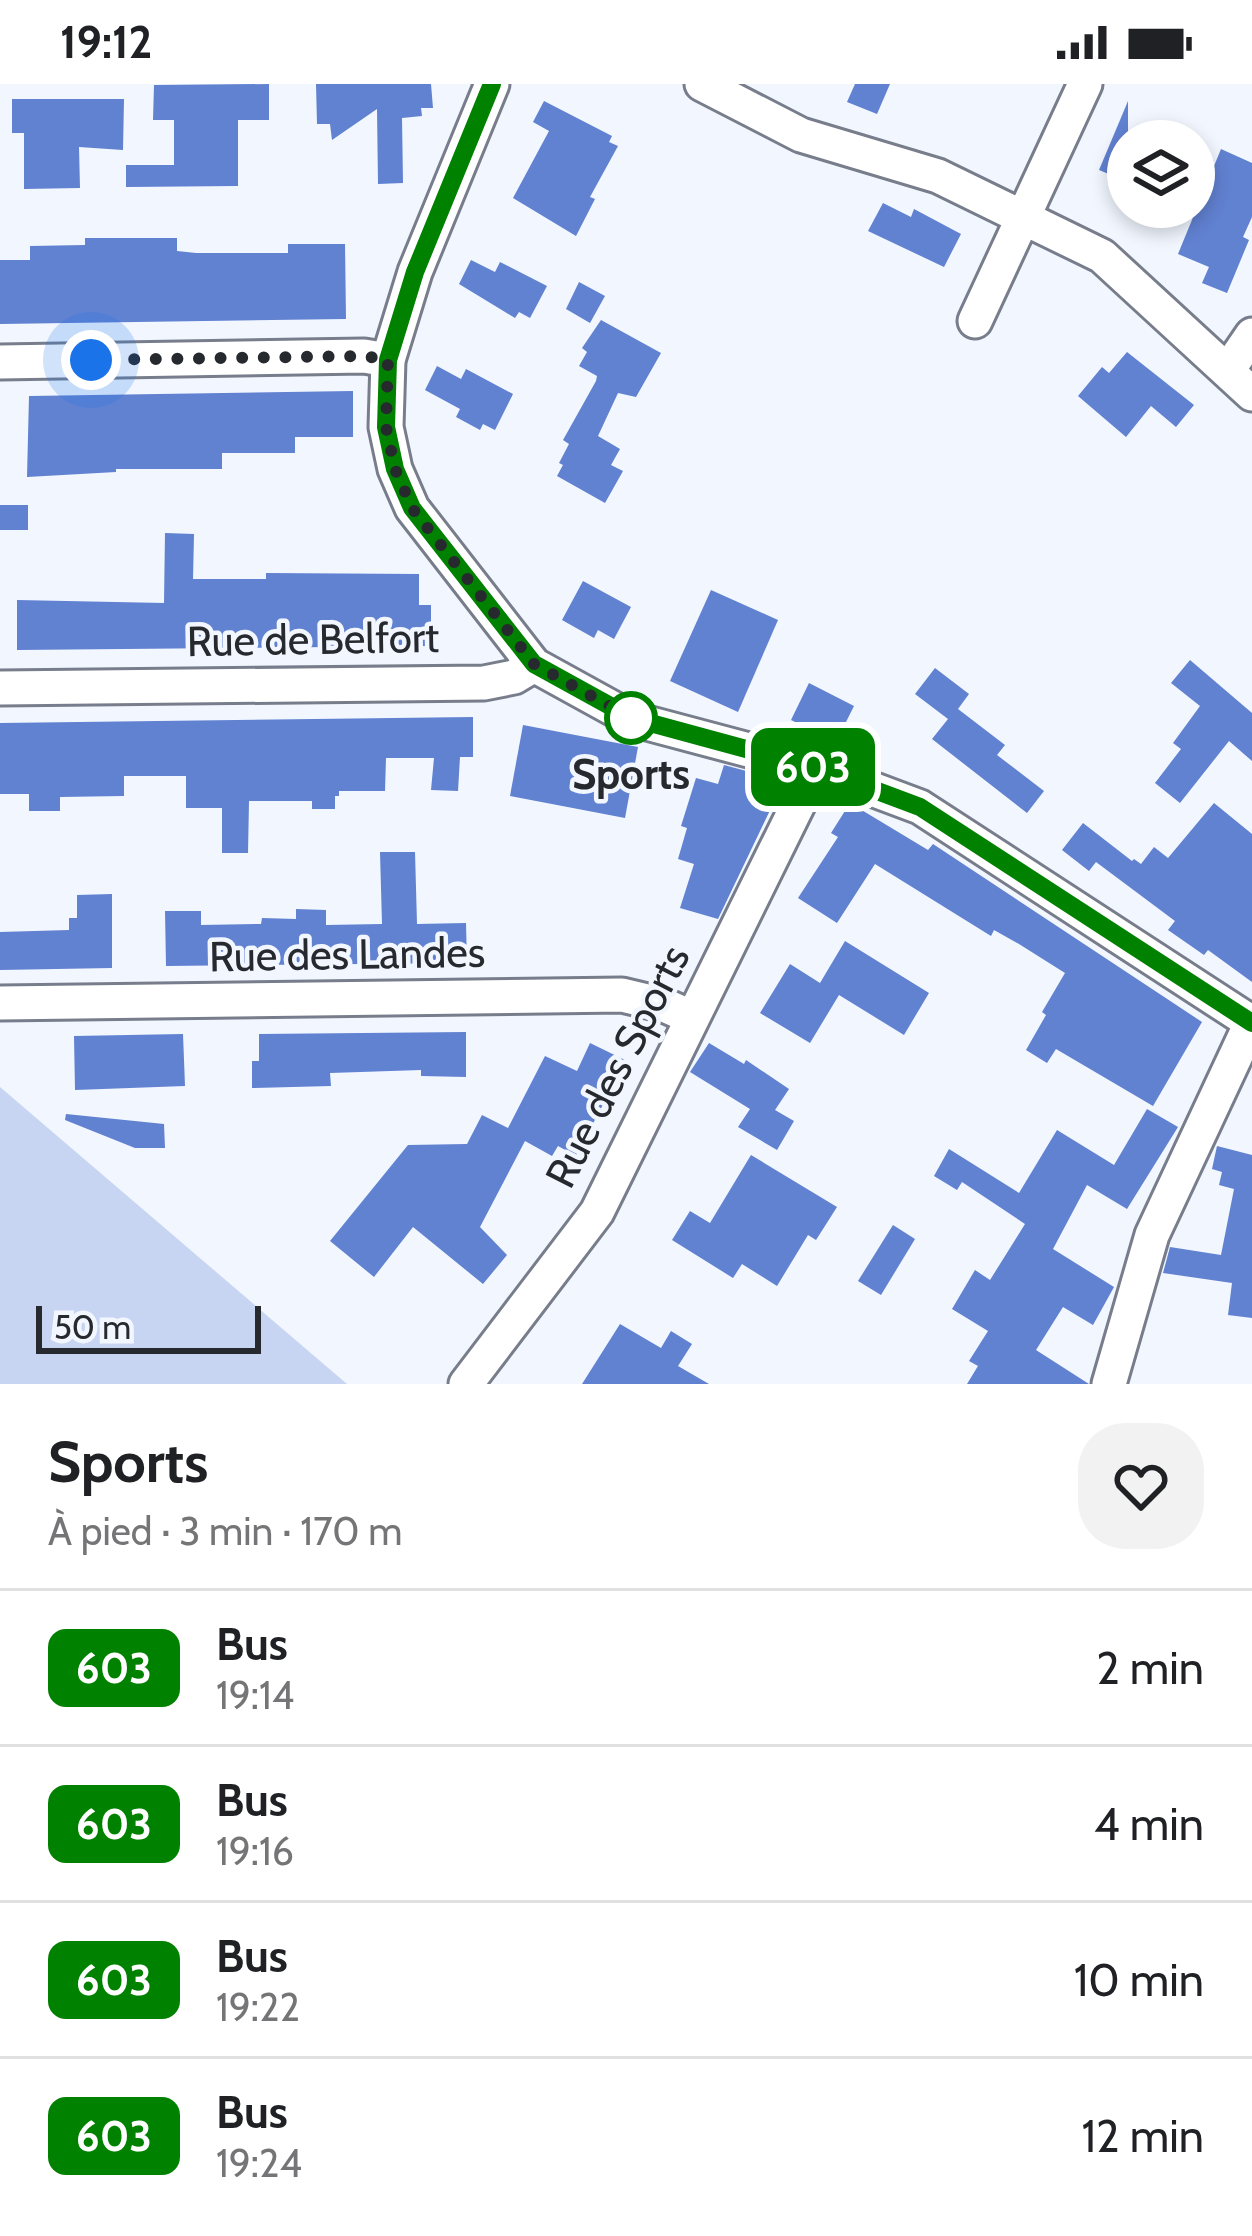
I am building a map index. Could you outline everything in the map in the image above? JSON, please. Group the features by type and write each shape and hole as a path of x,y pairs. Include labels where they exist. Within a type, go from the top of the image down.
{"street":[{"path":"492,84 415,272 388,360 386,427 395,469 412,508 534,664 632,718 816,768 920,807 1252,1022 1152,1235 1109,1384"},
{"path":"702,84 801,135 938,176 1102,256 1240,382 1252,335"},
{"path":"974,321 1085,84"},
{"path":"0,362 364,356 388,360"},
{"name":"Rue de Belfort","path":"0,688 484,682 514,676 534,664"},
{"name":"Rue des Sports","path":"466,1384 597,1212 816,768"},
{"name":"Rue des Landes","path":"0,1003 622,995 692,1017"}],"shaded area":[{"path":"0,1087 347,1384 0,1384"}],"building":[{"path":"269,84 269,120 238,120 238,186 126,187 126,165 174,165 174,120 153,120 154,85"},
{"path":"316,84 431,84 433,108 421,108 422,116 402,118 403,183 378,184 377,109 332,140 330,124 317,124"},
{"path":"855,84 890,84 877,114 847,102"},
{"path":"12,99 124,99 123,150 79,147 80,188 24,189 24,133 12,133"},
{"path":"544,101 612,136 609,142 618,146 590,197 595,199 576,236 513,198 549,131 533,122"},
{"path":"1221,149 1252,163 1252,217 1243,237 1249,240 1227,293 1202,283 1209,267 1178,254 1189,228 1215,228 1215,164"},
{"path":"883,203 911,217 914,209 961,234 944,267 868,231"},
{"path":"85,238 177,238 177,251 196,253 288,253 288,244 345,244 346,319 0,324 0,260 30,260 30,246 85,245"},
{"path":"471,260 495,272 500,262 547,286 530,318 519,312 515,318 459,284"},
{"path":"579,282 605,296 590,323 566,309"},
{"path":"601,320 661,353 636,397 618,393 598,436 620,449 611,465 623,471 605,503 557,476 569,444 563,440 596,381 597,376 579,366 587,352 582,348"},
{"path":"1127,352 1194,405 1176,427 1151,406 1126,437 1078,396 1102,367 1109,373"},
{"path":"437,366 461,379 466,369 513,394 495,430 483,424 480,430 456,417 460,409 425,390"},
{"path":"353,391 353,437 295,437 295,453 222,453 222,469 116,469 27,477 29,396"},
{"path":"0,505 28,505 28,530 0,530"},
{"path":"165,533 194,534 193,579 266,579 266,573 419,574 419,605 431,605 431,646 17,650 17,600 164,603"},
{"path":"583,581 631,607 614,639 598,630 594,638 562,620"},
{"path":"711,590 778,620 738,712 670,681"},
{"path":"1190,660 1252,713 1252,761 1229,741 1180,803 1155,783 1181,749 1173,743 1200,706 1171,683"},
{"path":"935,668 969,694 958,709 1005,745 997,755 1044,791 1027,813 932,739 948,719 915,694"},
{"path":"809,683 854,706 836,742 791,720"},
{"path":"473,717 473,757 460,757 458,791 431,790 434,758 386,758 385,791 339,791 335,809 312,809 312,801 249,801 248,853 222,853 222,808 186,808 186,776 124,776 124,796 60,797 60,811 29,811 29,794 0,794 0,723"},
{"path":"523,725 638,747 625,818 510,796"},
{"path":"724,765 784,781 718,919 680,908 694,864 678,859 687,828 681,826 696,778 718,784"},
{"path":"850,803 928,850 933,844 1202,1022 1153,1106 1056,1049 1047,1063 1026,1050 1065,973 1019,944 994,930 991,936 875,864 837,923 798,898 838,837 831,833"},
{"path":"1214,803 1252,834 1252,982 1208,950 1204,955 1168,930 1175,921 1096,862 1089,871 1062,850 1083,823 1132,861 1141,864 1154,847 1168,858"},
{"path":"380,852 415,852 417,924 466,923 467,963 166,966 165,911 201,911 201,925 296,919 296,909 326,910 326,925 382,924"},
{"path":"112,894 112,968 0,970 0,932 69,930 69,918 77,918 77,895"},
{"path":"845,941 929,993 904,1035 839,995 810,1043 760,1013 790,964 820,983"},
{"path":"466,1032 466,1077 421,1076 421,1070 330,1073 331,1086 252,1088 259,1034"},
{"path":"183,1034 185,1086 75,1090 74,1036"},
{"path":"590,1043 631,1063 615,1096 609,1093 576,1156 558,1146 552,1156 525,1141 480,1227 507,1255 483,1284 413,1227 374,1277 330,1241 408,1145 467,1144 482,1115 508,1128 545,1056 577,1071"},
{"path":"709,1043 744,1064 746,1060 789,1089 775,1110 794,1121 777,1150 738,1127 750,1109 690,1072"},
{"path":"1147,1109 1178,1127 1127,1209 1087,1185 1053,1249 1114,1287 1093,1325 1063,1307 1036,1350 1089,1384 967,1384 978,1366 969,1361 988,1331 952,1309 975,1270 990,1280 1025,1224 962,1182 957,1190 934,1176 949,1149 1019,1193 1057,1130 1114,1165"},
{"path":"66,1114 164,1124 165,1148 135,1148 65,1120"},
{"path":"1217,1146 1252,1155 1252,1318 1228,1315 1232,1283 1163,1273 1170,1247 1221,1255 1234,1189 1219,1185 1222,1172 1212,1169"},
{"path":"751,1155 837,1207 816,1240 808,1235 777,1286 742,1264 733,1278 672,1240 690,1211 710,1223"},
{"path":"893,1225 915,1239 881,1295 858,1281"},
{"path":"620,1324 661,1348 671,1331 692,1344 678,1366 709,1384 582,1384"}],"bus line":[{"name":"603","path":"492,84 415,272 388,360 386,427 395,469 412,508 534,664 632,718 816,768 920,807 1252,1023"}],"place":[{"name":"Sports","path":"631,718"}],"route":[{"path":"91,360 364,356 388,360 386,427 395,469 412,508 534,664 631,718"}]}
